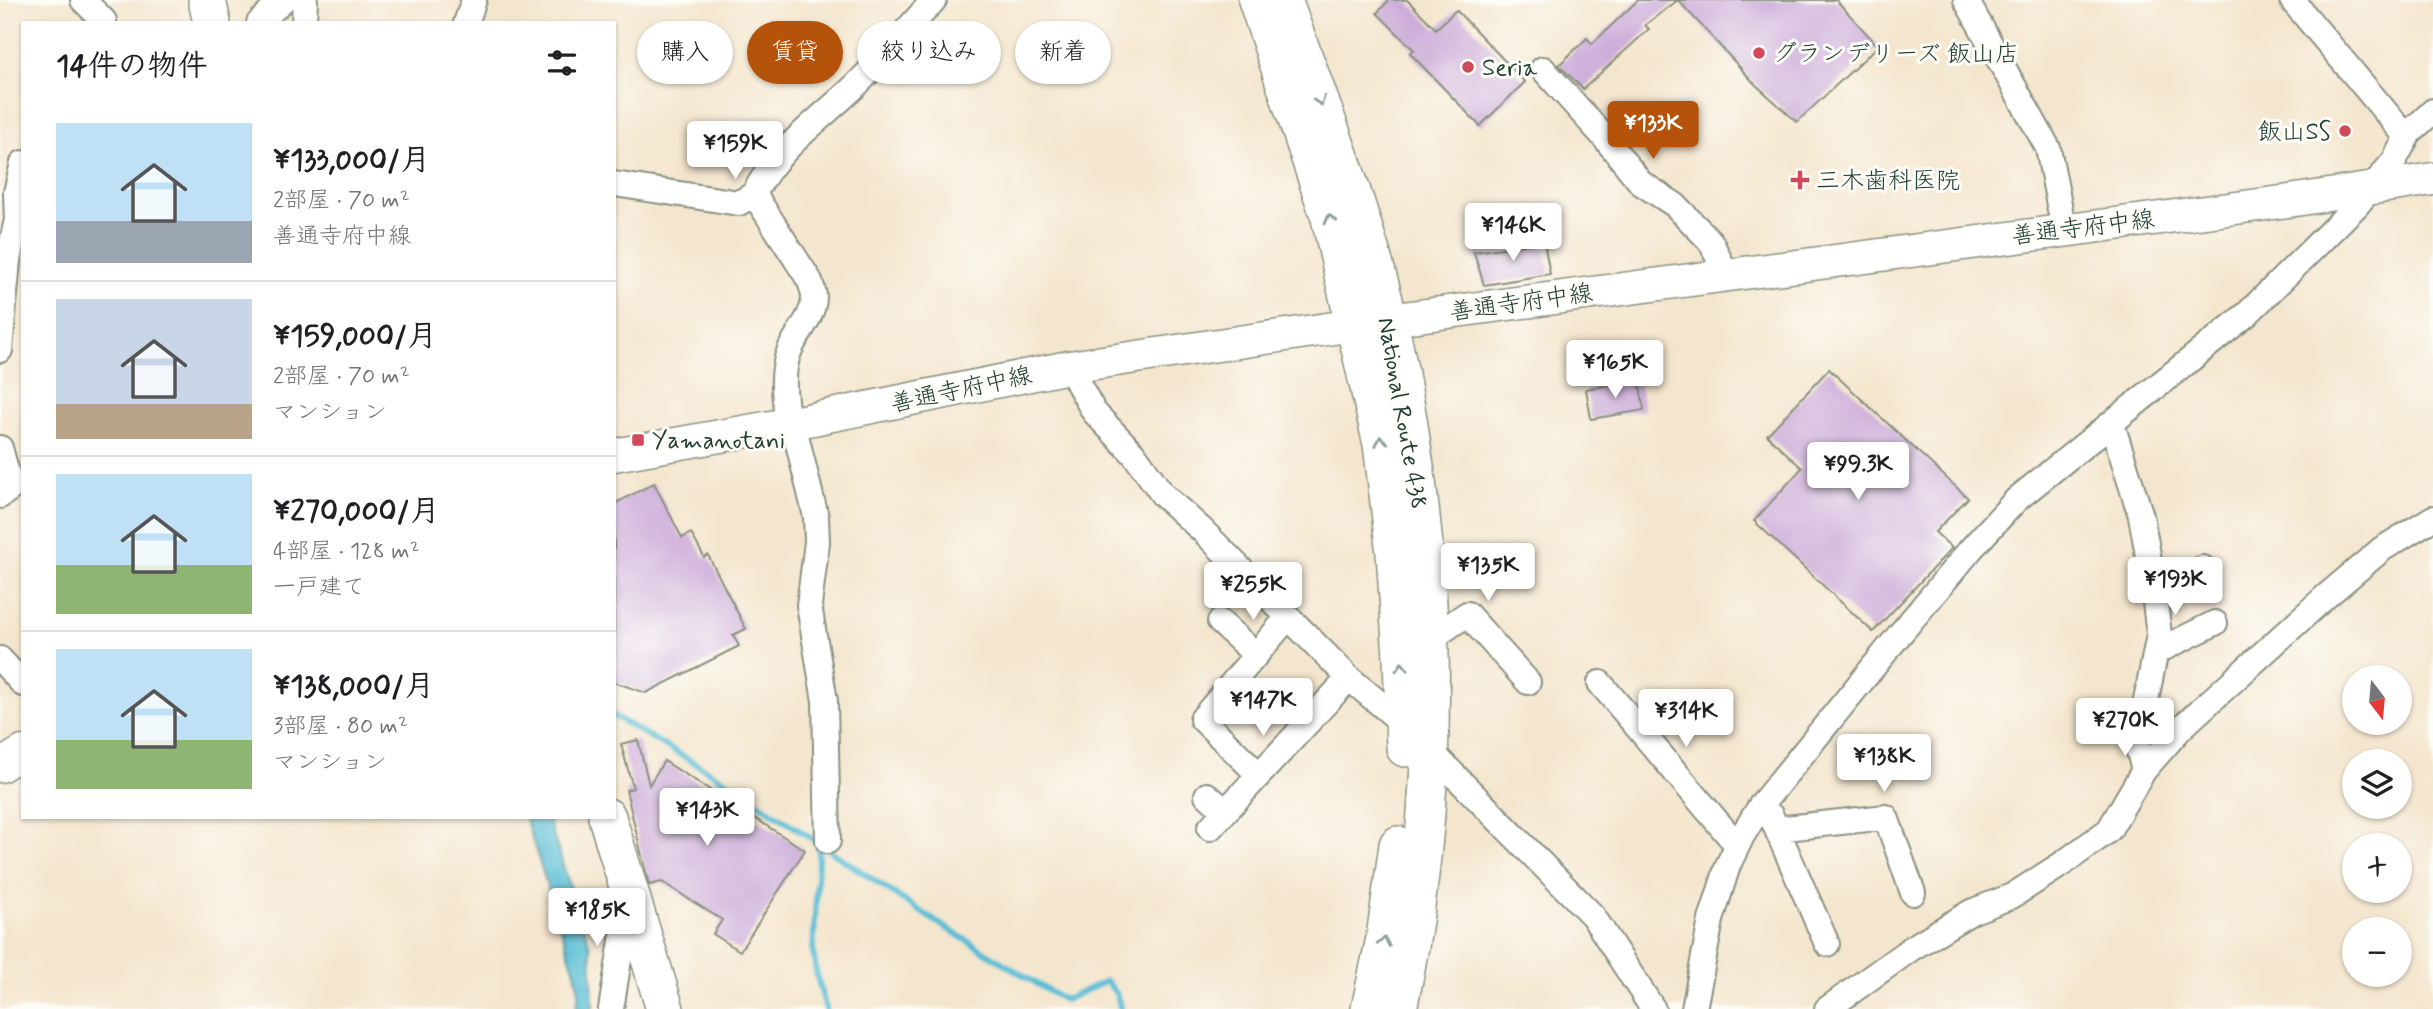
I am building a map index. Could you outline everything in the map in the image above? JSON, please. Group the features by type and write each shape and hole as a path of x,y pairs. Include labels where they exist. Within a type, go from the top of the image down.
{"highway":[{"path":"207,0 212,21"},
{"name":"National Route 438","path":"1257,0 1330,218 1372,322 1411,435 1424,548 1429,640 1416,737 1405,760 1400,836 1385,937 1370,1009"},
{"name":"National Route 438","path":"1283,0 1334,139 1364,234 1382,444 1416,737 1423,839 1412,942 1398,1009"},
{"path":"608,819 665,1009"}],"main road":[{"name":"善通寺府中線","path":"616,455 791,424 1069,367 1372,322 2288,201 2433,179"},
{"path":"0,766 21,753"}],"street":[{"path":"261,21 283,0"},
{"path":"304,21 305,0"},
{"path":"467,21 474,0"},
{"path":"616,184 739,203 754,194 765,173 819,117 853,87 934,0"},
{"path":"1966,0 2048,148 2064,230"},
{"path":"2292,0 2399,128 2409,133"},
{"path":"1543,69 1642,183 1675,205 1711,242 1726,274"},
{"path":"1694,1009 1711,920 1728,865 1738,845 1765,801 1926,603 2017,499 2247,314 2373,187 2394,161 2409,133 2433,111"},
{"path":"0,350 8,260 17,220 16,192 21,171"},
{"path":"754,194 810,281 814,297 810,312 789,353 784,372 784,395 816,517 817,542 809,605 825,701 828,841"},
{"path":"1069,367 1094,412 1134,454 1163,495 1203,531 1349,678 1416,737 1593,916 1653,1009"},
{"path":"2112,424 2141,516 2159,635 2137,745 2144,770"},
{"path":"0,448 11,488 0,496"},
{"path":"1827,1009 1912,948 1971,912 2012,896 2109,830 2144,770 2181,728 2324,598 2382,550 2433,518"},
{"path":"2154,593 2203,568"},
{"path":"1429,640 1467,614 1528,682"},
{"path":"1259,775 1202,719 1289,617"},
{"path":"1220,622 1256,655"},
{"path":"2156,652 2215,623"},
{"path":"0,659 21,682"},
{"path":"1214,812 1259,775 1349,678"},
{"path":"1600,683 1738,845"},
{"path":"1765,801 1826,944"},
{"path":"1777,829 1886,817 1913,893"},
{"path":"611,1009 625,922 634,909"}],"water":[{"path":"526,819 548,819 591,949 593,1009 576,1009 579,992"}],"building":[{"name":"Seria","path":"1389,0 1407,0 1436,29 1456,10 1525,82 1480,126 1410,53 1414,50 1377,13"},
{"path":"1638,0 1678,0 1645,25 1649,29 1583,89 1559,65 1587,38 1592,44"},
{"path":"1678,0 1836,0 1878,46 1797,122 1755,84"},
{"path":"1544,242 1550,274 1484,285 1474,252"},
{"path":"1829,369 1968,498 1935,532 1952,548 1873,632 1754,521 1802,468 1767,435"},
{"path":"1639,380 1644,410 1591,419 1586,389"},
{"path":"654,483 682,538 691,533 704,557 708,555 746,629 733,635 739,646 646,693 616,683 616,503"},
{"path":"638,740 649,785 664,761 805,850 740,951 713,934 722,920 662,882 649,885 626,790 633,788 621,744"}],"waterway":[{"path":"616,717 724,780 935,921 1052,993 1065,1000 1106,981 1116,993 1121,1009"},
{"path":"819,844 813,952 826,1009"}],"place":[{"name":"グランデリーズ 飯山店","path":"1759,53"},
{"name":"Seria","path":"1468,67"},
{"name":"飯山SS","path":"2345,131"},
{"name":"三木歯科医院","path":"1800,180"},
{"name":"Yamanotani","path":"638,440"}]}
